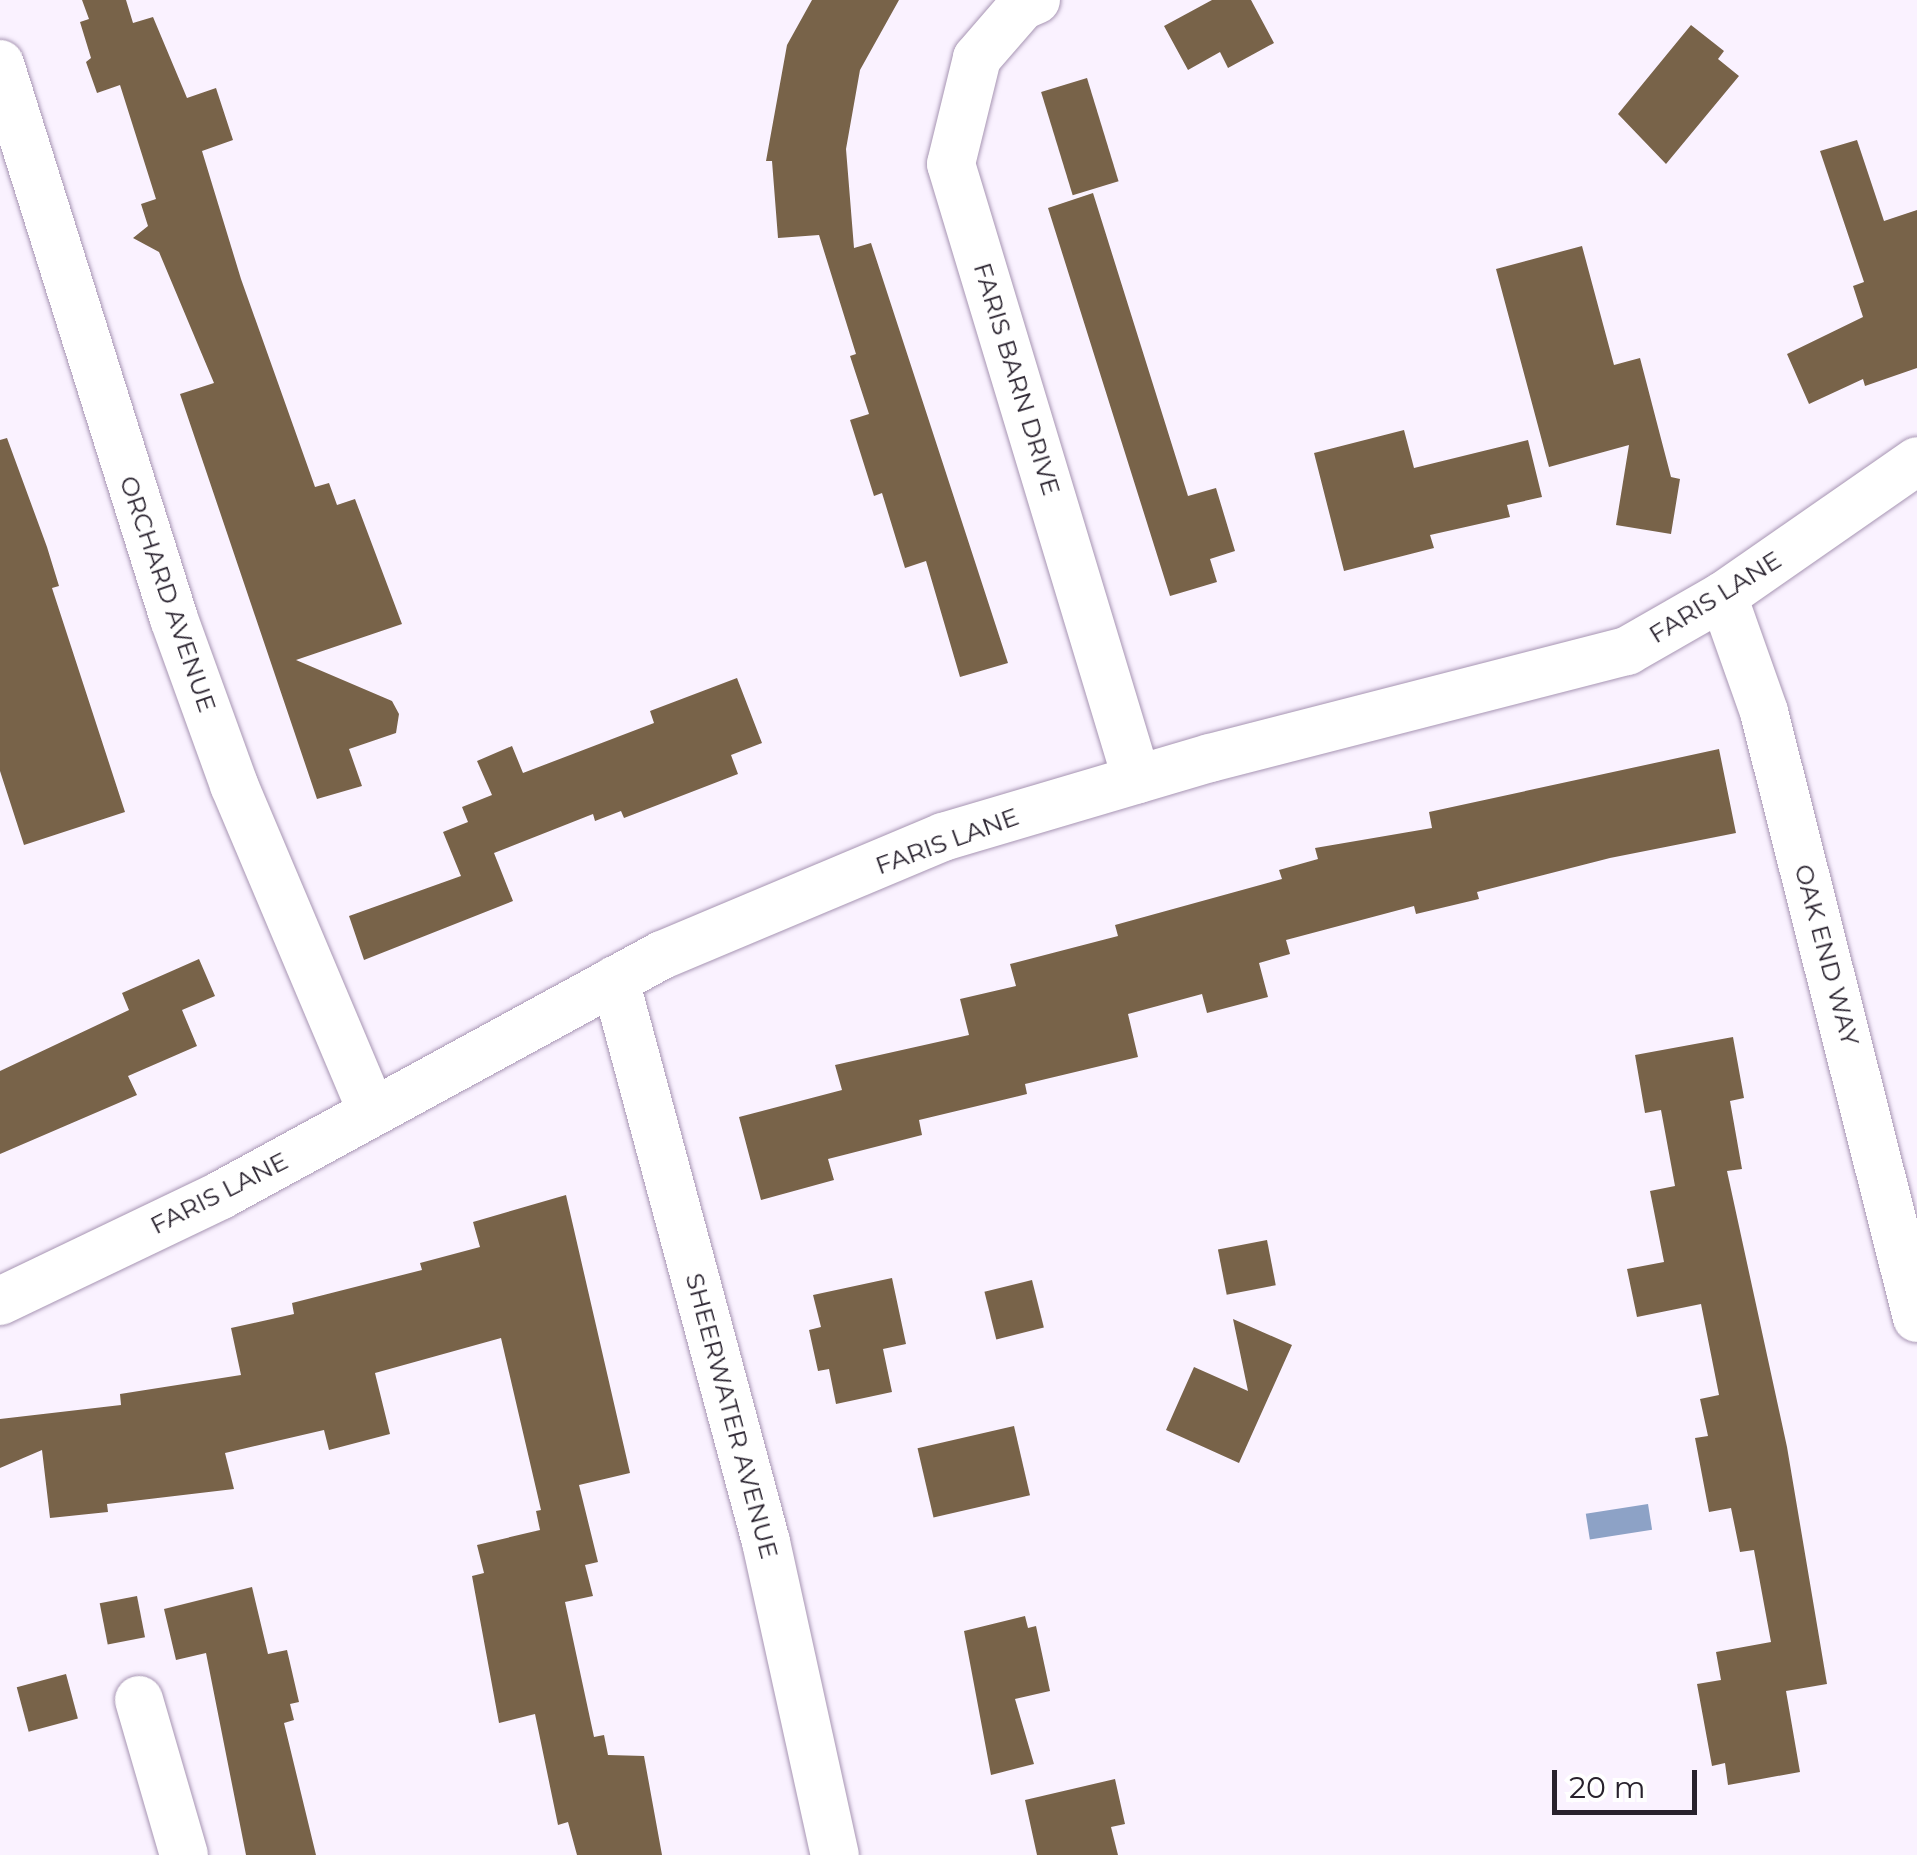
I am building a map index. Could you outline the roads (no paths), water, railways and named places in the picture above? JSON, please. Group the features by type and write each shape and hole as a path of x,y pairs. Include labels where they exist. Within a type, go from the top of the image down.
{"street":[{"name":"FARIS BARN DRIVE","path":"1036,0 1022,6 977,58 952,164 1137,780"},
{"name":"ORCHARD AVENUE","path":"0,64 174,619 234,785 372,1112"},
{"name":"FARIS LANE","path":"0,1301 221,1194 615,980 943,837 1137,780 1628,651 1722,596 1917,461"},
{"name":"OAK END WAY","path":"1722,596 1764,712 1917,1318"},
{"name":"SHEERWATER AVENUE","path":"615,980 766,1542 835,1855"},
{"path":"140,1700 184,1855"}],"water":[{"path":"1648,1504 1652,1530 1590,1540 1586,1514"}]}
